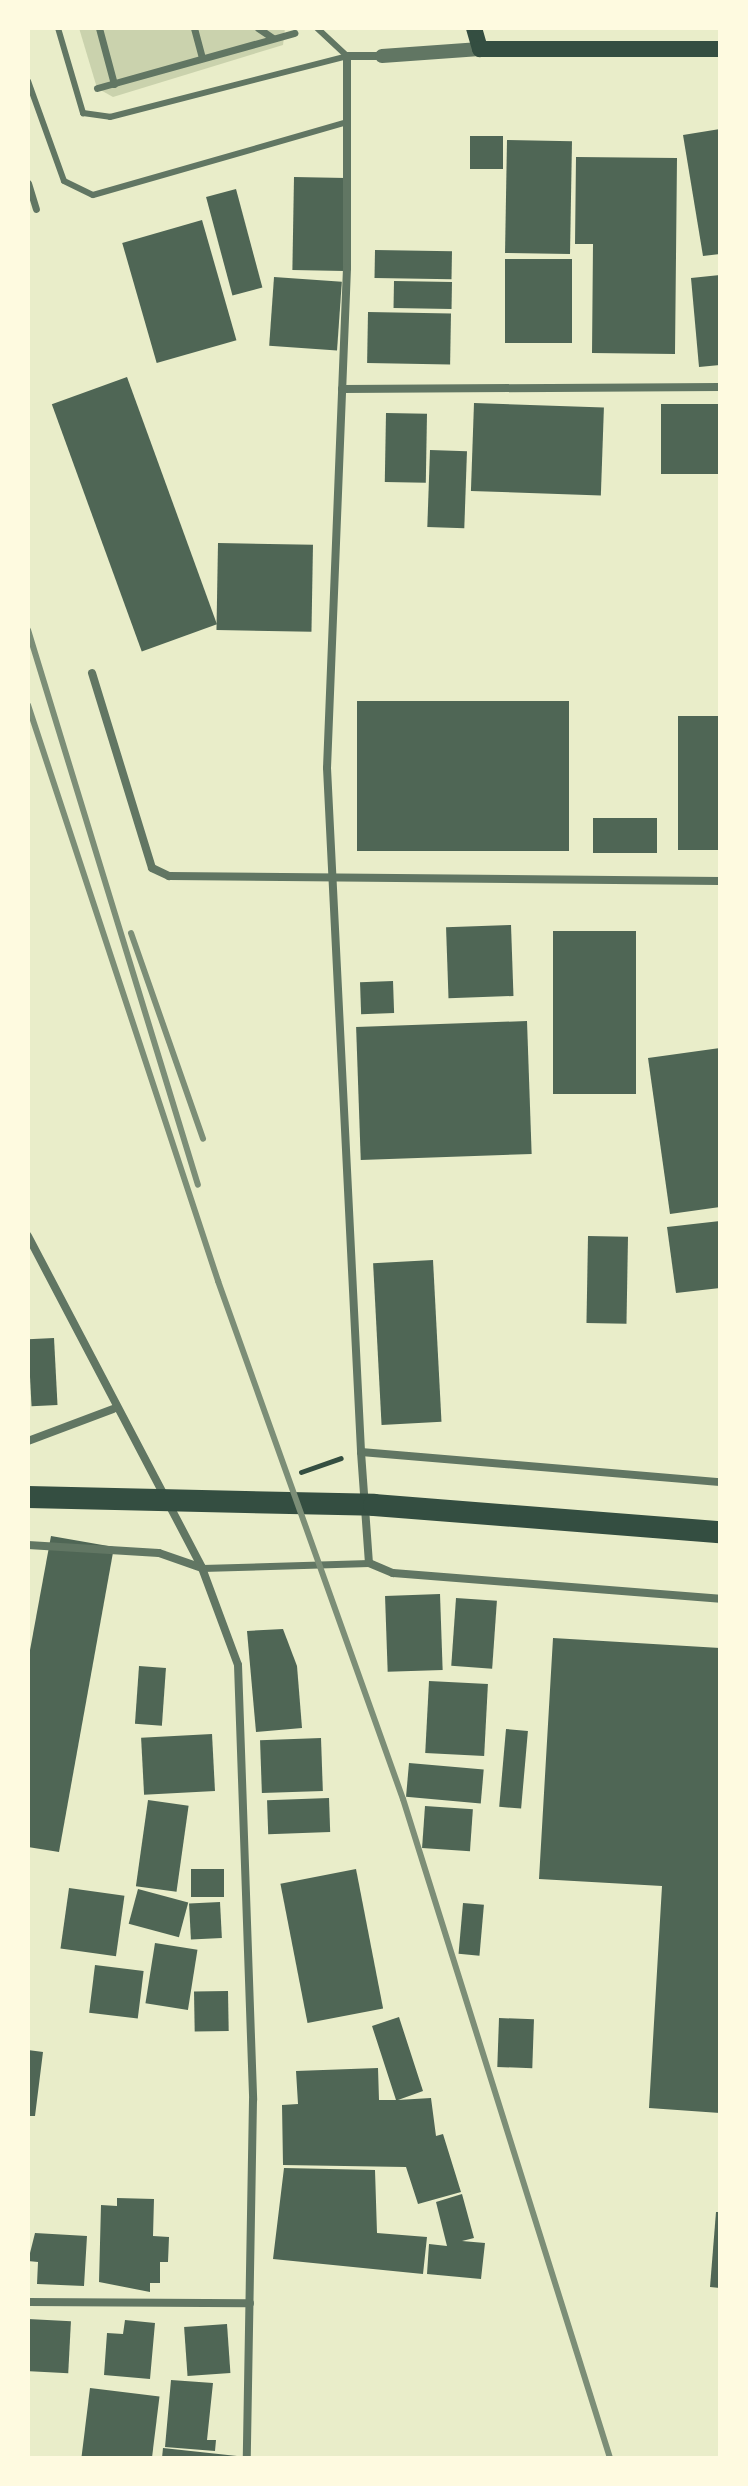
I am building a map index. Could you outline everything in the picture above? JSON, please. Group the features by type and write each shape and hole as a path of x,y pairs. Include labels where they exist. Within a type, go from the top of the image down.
{"highway":[{"path":"28,1497 568,1516 720,1532"}],"main road":[{"path":"474,28 480,49 720,49"}],"street":[{"path":"99,28 114,84"},
{"path":"194,28 202,58"},
{"path":"258,28 273,38"},
{"path":"97,88 294,33"},
{"path":"369,1563 327,878 342,389 347,56 480,49"},
{"path":"28,183 36,209"},
{"path":"342,389 720,387"},
{"path":"92,673 152,868 169,876 720,881"},
{"path":"28,1236 113,1409 202,1568 238,1665 253,2100 247,2458"},
{"path":"28,1441 113,1409"},
{"path":"361,1452 720,1482"},
{"path":"28,1545 159,1553 202,1568 369,1563 393,1573 720,1599"},
{"path":"28,2302 250,2303"}],"lane":[{"path":"58,28 83,113 110,117 347,56"},
{"path":"317,28 347,56"},
{"path":"28,81 64,181 93,195 347,122"}],"green space":[{"path":"79,28 285,28 283,45 113,97 97,88"}],"building":[{"path":"720,129 720,254 703,256 683,135"},
{"path":"470,136 503,136 503,169 470,169"},
{"path":"507,140 572,141 570,254 505,253"},
{"path":"576,157 677,158 675,354 592,353 593,244 575,244"},
{"path":"294,177 346,178 344,271 292,270"},
{"path":"236,189 262,288 232,296 206,197"},
{"path":"202,220 236,340 157,363 122,243"},
{"path":"375,250 452,251 451,279 375,278"},
{"path":"505,259 572,259 572,343 505,343"},
{"path":"720,275 720,365 699,367 691,278"},
{"path":"274,277 342,282 337,351 269,346"},
{"path":"394,281 452,282 452,309 394,308"},
{"path":"368,312 451,313 450,364 367,363"},
{"path":"127,377 217,624 142,652 52,404"},
{"path":"474,403 604,408 601,495 471,491"},
{"path":"661,404 720,404 720,474 661,474"},
{"path":"386,413 427,414 426,483 385,482"},
{"path":"430,450 467,451 464,528 427,527"},
{"path":"218,543 313,545 311,632 216,630"},
{"path":"357,701 569,701 569,851 357,851"},
{"path":"678,716 720,716 720,850 678,850"},
{"path":"593,818 657,818 657,853 593,853"},
{"path":"511,925 513,996 449,998 446,927"},
{"path":"553,931 636,931 636,1094 553,1094"},
{"path":"393,981 394,1013 361,1014 360,982"},
{"path":"527,1021 532,1154 361,1160 356,1027"},
{"path":"720,1048 720,1207 670,1214 648,1058"},
{"path":"720,1221 720,1288 676,1293 667,1227"},
{"path":"588,1236 628,1237 626,1324 586,1323"},
{"path":"433,1260 441,1422 382,1425 373,1263"},
{"path":"54,1338 58,1405 32,1406 28,1339"},
{"path":"51,1536 114,1547 59,1852 28,1847 28,1661"},
{"path":"440,1594 443,1670 388,1672 385,1596"},
{"path":"456,1598 497,1601 492,1669 451,1666"},
{"path":"283,1629 297,1666 302,1728 256,1732 247,1631"},
{"path":"553,1638 720,1648 720,2113 649,2108 662,1886 539,1879"},
{"path":"139,1666 166,1668 162,1726 135,1724"},
{"path":"429,1681 488,1684 484,1756 425,1753"},
{"path":"506,1729 528,1731 521,1809 499,1807"},
{"path":"212,1734 215,1791 144,1795 141,1738"},
{"path":"321,1738 323,1791 262,1793 260,1740"},
{"path":"409,1763 484,1770 481,1803 406,1797"},
{"path":"329,1798 330,1832 268,1834 267,1800"},
{"path":"148,1800 189,1806 176,1892 136,1886"},
{"path":"425,1806 473,1809 470,1851 422,1848"},
{"path":"191,1869 224,1869 224,1897 191,1897"},
{"path":"356,1869 383,2008 308,2023 280,1884"},
{"path":"69,1888 124,1896 116,1956 61,1948"},
{"path":"138,1889 188,1902 179,1937 129,1924"},
{"path":"220,1902 222,1938 191,1940 189,1904"},
{"path":"463,1903 484,1905 479,1956 459,1954"},
{"path":"155,1943 197,1950 188,2010 145,2003"},
{"path":"95,1965 144,1971 138,2019 89,2013"},
{"path":"228,1991 229,2031 195,2032 194,1992"},
{"path":"399,2017 423,2091 398,2100 431,2098 436,2136 443,2134 461,2192 418,2204 406,2167 283,2165 282,2105 298,2104 296,2071 378,2068 379,2100 396,2100 372,2026"},
{"path":"499,2018 534,2019 532,2068 497,2067"},
{"path":"28,2050 43,2052 35,2116 28,2116"},
{"path":"284,2168 375,2170 377,2233 427,2237 423,2274 273,2259"},
{"path":"462,2194 474,2238 462,2241 485,2243 481,2279 427,2274 429,2244 447,2246 436,2202"},
{"path":"117,2198 154,2199 153,2236 169,2237 168,2262 160,2262 160,2283 150,2283 150,2292 99,2282 101,2205 117,2206"},
{"path":"716,2212 720,2212 720,2288 710,2287"},
{"path":"35,2233 87,2236 84,2286 37,2284 38,2262 28,2261"},
{"path":"28,2319 71,2321 68,2373 28,2371"},
{"path":"125,2320 155,2323 150,2379 104,2375 107,2333 123,2334"},
{"path":"227,2324 230,2373 188,2376 184,2327"},
{"path":"171,2380 213,2383 207,2440 216,2440 215,2451 165,2447"},
{"path":"90,2388 159,2397 152,2458 81,2457"},
{"path":"163,2448 237,2456 237,2458 162,2458"}],"railway":[{"path":"28,630 198,1185"},
{"path":"28,705 218,1281 403,1799 610,2458"},
{"path":"131,933 203,1139"}]}
